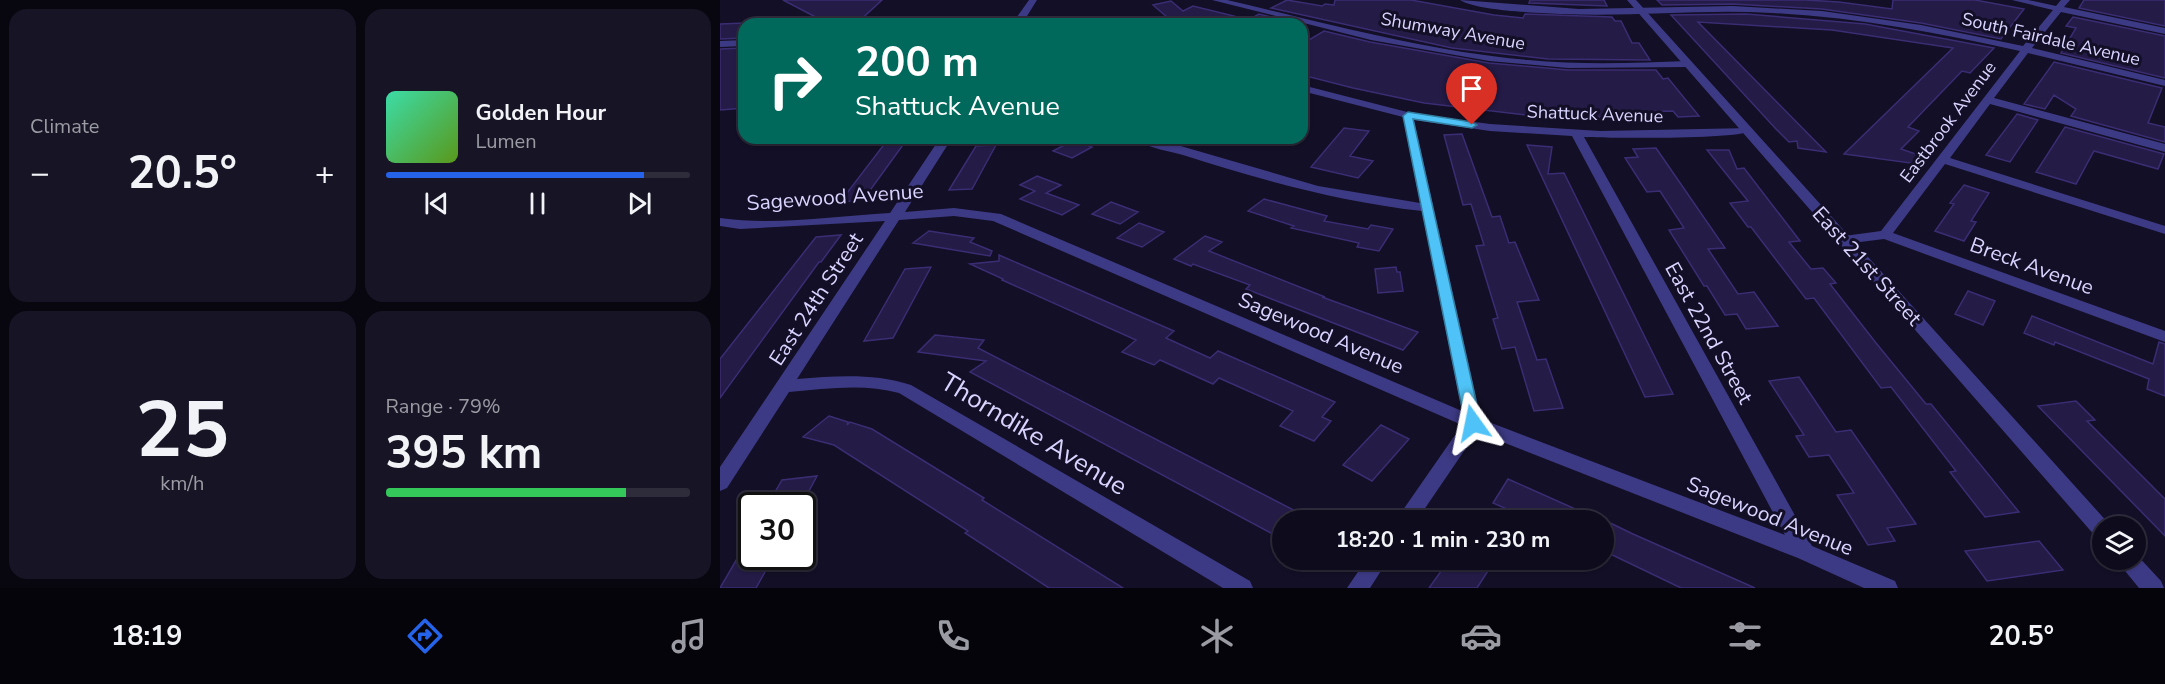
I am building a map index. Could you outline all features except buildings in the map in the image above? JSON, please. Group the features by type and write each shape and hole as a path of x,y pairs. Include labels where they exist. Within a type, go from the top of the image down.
{"street":[{"path":"1021,18 1033,0"},
{"name":"Shumway Avenue","path":"1216,0 1294,18"},
{"name":"South Fairdale Avenue","path":"1464,0 1544,11 1636,5 1826,14 1956,34 2165,83"},
{"path":"2016,0 2063,4 2165,31"},
{"name":"Eastbrook Avenue","path":"1885,235 2063,4"},
{"name":"East 21st Street","path":"1636,5 2092,519"},
{"name":"Shumway Avenue","path":"1308,21 1434,50 1485,58 1576,65 1688,63"},
{"path":"720,44 738,43"},
{"name":"Shattuck Avenue","path":"1308,90 1408,116 1454,123 1576,133 1635,135 1747,130"},
{"path":"1988,100 2165,148"},
{"path":"1408,116 1473,423 1413,510"},
{"name":"East 22nd Street","path":"1576,133 1805,552"},
{"name":"East 24th Street","path":"720,483 942,144"},
{"path":"1160,144 1291,185 1383,204 1427,208"},
{"path":"1942,160 2165,230"},
{"name":"Sagewood Avenue","path":"720,222 740,225 771,225 954,212 996,218 1473,423 1805,552 1887,588"},
{"path":"1844,240 1885,235"},
{"name":"Breck Avenue","path":"1885,235 2165,337"},
{"name":"Thorndike Avenue","path":"784,386 873,381 905,389 1242,588"},
{"path":"1358,588 1371,570"},
{"path":"2137,570 2153,588"}],"route":[{"path":"1472,125 1408,116 1473,423"}]}
